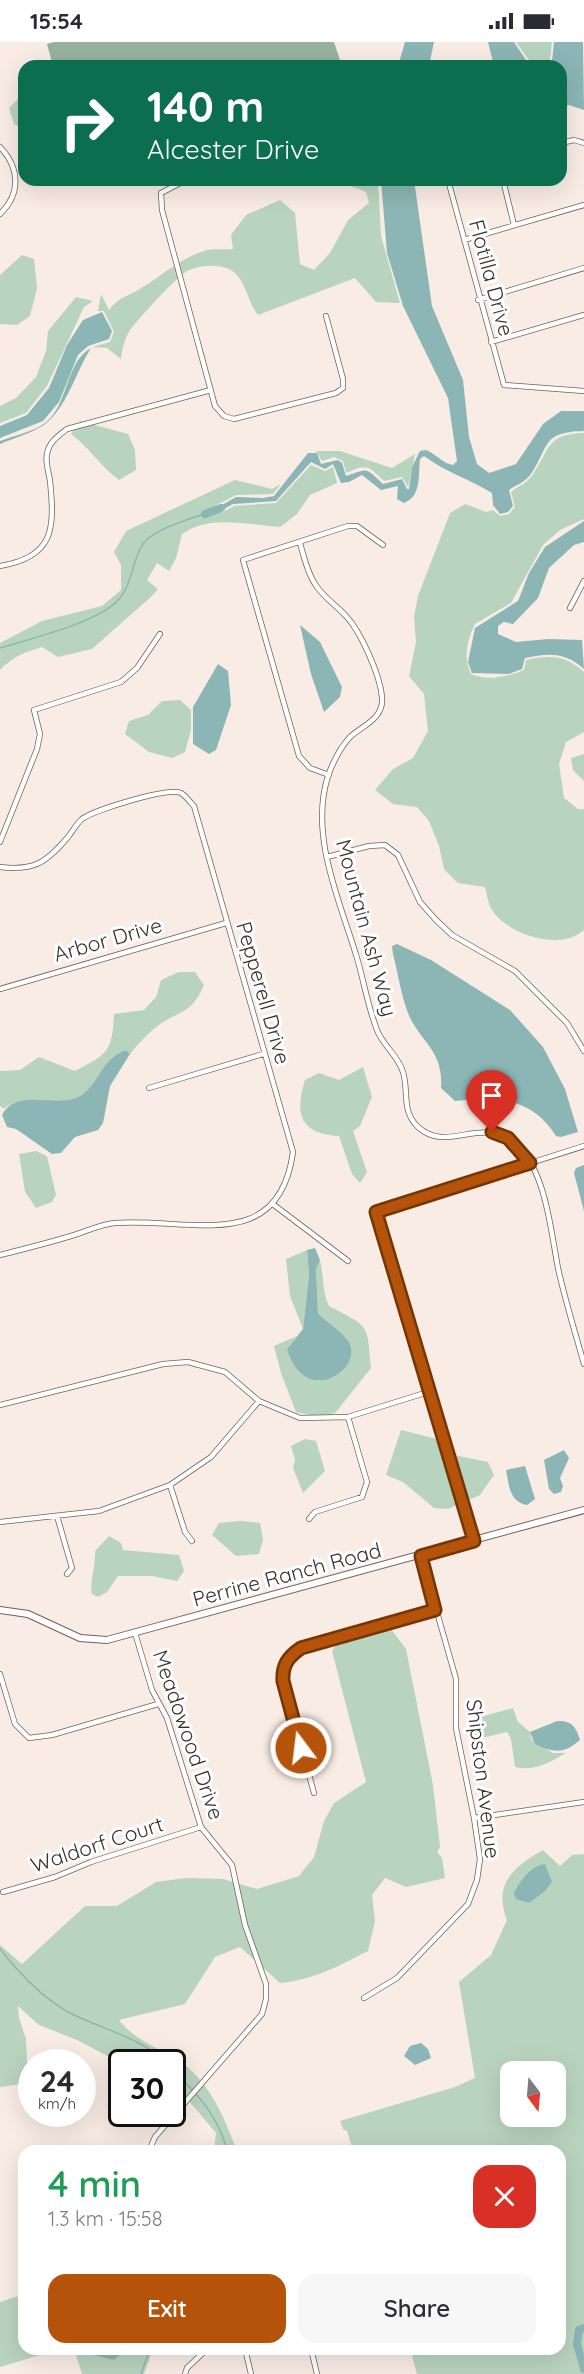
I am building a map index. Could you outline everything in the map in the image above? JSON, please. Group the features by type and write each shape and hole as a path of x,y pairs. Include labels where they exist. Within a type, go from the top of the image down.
{"street":[{"path":"567,142 574,140 584,143"},
{"path":"0,147 12,163 16,184 11,204 0,214"},
{"path":"174,186 161,193 162,210 215,406 224,416 234,419 336,393 343,388 344,379 326,316"},
{"name":"Flotilla Drive","path":"450,186 478,300 504,385 584,391"},
{"path":"504,186 514,225"},
{"path":"464,240 584,205"},
{"path":"478,300 584,268"},
{"path":"491,342 584,315"},
{"path":"0,566 36,554 51,536 47,455 53,440 67,429 79,425 211,390"},
{"path":"329,775 310,768 299,756 243,561 348,526 357,526 383,544"},
{"name":"Mountain Ash Way","path":"300,543 314,583 322,595 348,618 357,631 380,684 382,700 373,721 352,736 342,747 329,775 322,817 327,857 375,1026 396,1057 403,1073 409,1117 430,1135 444,1138 474,1131 492,1132 508,1138 530,1163 548,1215 558,1268 584,1364"},
{"path":"570,608 584,581"},
{"path":"0,842 37,749 40,734 34,710 121,682 137,668 160,634"},
{"name":"Pepperell Drive","path":"0,867 22,869 40,864 54,854 82,819 167,791 181,793 194,806 262,1054 292,1152 289,1176 274,1205"},
{"path":"327,857 369,846 385,846 398,855 420,902 436,920 452,935 515,971 567,1023 584,1051"},
{"name":"Arbor Drive","path":"0,989 226,923"},
{"path":"149,1088 262,1054"},
{"path":"474,1541 376,1212 584,1146"},
{"path":"0,1254 114,1223 219,1225 242,1222 260,1215 274,1205 348,1261"},
{"path":"0,1405 163,1364 188,1362 225,1372 259,1401 300,1418 348,1417 428,1392"},
{"path":"0,1522 99,1511 170,1485 211,1457 259,1401"},
{"path":"309,1519 315,1512 362,1497 367,1482 348,1417"},
{"path":"170,1485 185,1532 192,1541"},
{"name":"Perrine Ranch Road","path":"0,1610 28,1614 80,1638 107,1640 584,1510"},
{"path":"57,1516 72,1568 67,1574"},
{"name":"Shipston Avenue","path":"364,1998 397,1978 468,1904 477,1880 480,1859 456,1728 456,1679 421,1556"},
{"path":"314,1793 283,1681 285,1662 301,1648 435,1610"},
{"name":"Meadowood Drive","path":"135,1633 158,1704 167,1718 201,1827 232,1865 245,1926 266,1992 262,2014 154,2137 151,2145"},
{"path":"0,1674 18,1731 29,1738 52,1735 158,1704"},
{"path":"474,1818 584,1802"},
{"name":"Waldorf Court","path":"3,1892 55,1877 91,1862 201,1827"},
{"path":"185,2374 187,2368 201,2355"},
{"path":"246,2355 251,2374"},
{"path":"312,2355 317,2374"}],"green space":[{"path":"54,42 334,42 340,60 51,60 47,44"},
{"path":"516,42 552,42 550,60 529,60"},
{"path":"18,99 18,126 14,124 9,108"},
{"path":"351,186 378,186 381,236 400,303 376,302 355,278 258,315 235,273 219,266 204,266 184,273 148,309 127,335 121,359 107,348 92,347 110,342 114,332 104,311 98,311 101,294 109,310 121,299 196,254 214,249 233,249 231,235 246,215 280,200 295,213 300,264 314,270 330,253 348,220 369,203 366,192"},
{"path":"22,255 34,259 37,288 30,316 17,325 0,324 0,275"},
{"path":"76,297 93,301 84,307 47,386 26,413 0,423 0,406 16,398 36,377 46,351 48,331"},
{"path":"80,421 128,434 135,450 136,470 119,480 112,475 71,434"},
{"path":"584,433 584,519 560,530 543,545 511,603 475,624 467,649 467,661 471,674 477,676 491,678 511,675 524,670 526,660 543,657 564,659 584,672 584,732 566,742 559,764 564,798 578,809 584,809 584,930 562,940 549,940 522,933 500,919 491,908 485,887 458,883 444,869 439,846 429,821 417,807 393,804 375,790 393,769 413,758 428,731 424,694 409,676 416,642 414,617 418,596 450,513 465,504 486,512 493,510 500,516 509,514 515,507 511,492 531,477 551,444 563,436"},
{"path":"316,451 340,451 392,468 415,454 408,487 402,477 384,481 370,469 363,467 346,473 343,461 334,457 322,461"},
{"path":"311,465 325,471 333,467 337,483 310,495 297,514 280,527 217,522 193,528 182,534 176,558 169,571 157,563 147,580 158,589 153,595 92,649 58,657 42,647 19,655 0,670 0,643 42,621 102,606 121,590 121,565 114,552 126,531 235,480 272,489 281,484 273,494 236,495 209,509 209,513 223,512 234,506 276,503"},
{"path":"180,700 191,710 191,730 185,752 172,758 149,752 125,734 129,721 148,715 162,701"},
{"path":"584,754 584,781 573,770 571,758"},
{"path":"179,972 195,972 204,985 195,1001 186,1010 156,1027 130,1054 126,1050 117,1054 84,1094 68,1101 30,1100 12,1104 4,1109 0,1106 0,1071 20,1070 39,1057 75,1071 86,1065 106,1050 112,1037 114,1014 144,1010 156,997 161,980"},
{"path":"363,1067 372,1097 360,1126 353,1131 367,1172 360,1183 352,1174 339,1136 316,1131 309,1127 301,1113 300,1103 305,1080 319,1073 339,1080"},
{"path":"36,1151 47,1156 56,1195 52,1202 36,1208 25,1192 19,1154"},
{"path":"307,1250 309,1275 303,1329 290,1296 286,1259"},
{"path":"320,1260 325,1295 329,1306 352,1318 364,1328 369,1342 371,1368 336,1412 324,1418 296,1412 281,1373 274,1346 297,1336 287,1349 318,1381 334,1375 342,1367 347,1338 332,1328 318,1313 316,1269"},
{"path":"401,1430 437,1439 449,1454 488,1462 494,1475 480,1495 448,1509 434,1508 403,1482 386,1475"},
{"path":"305,1439 316,1441 325,1471 303,1493 293,1468 295,1460 291,1446"},
{"path":"241,1521 260,1523 263,1540 259,1554 236,1556 212,1535 219,1523"},
{"path":"109,1536 121,1543 123,1550 179,1555 184,1571 177,1581 152,1576 118,1576 107,1592 98,1597 92,1594 91,1590 95,1551"},
{"path":"391,1629 406,1649 433,1785 440,1847 437,1852 442,1858 445,1878 406,1887 385,1878 372,1895 375,1921 368,1951 315,1976 280,1983 240,1947 215,1957 185,2004 119,2020 138,2038 158,2049 108,2049 108,2056 77,2040 39,2025 18,2006 26,2049 18,2049 18,2084 0,2087 0,1945 22,1964 85,1906 117,1906 156,1882 186,1878 223,1879 257,1889 299,1876 314,1857 324,1821 334,1803 366,1782 332,1651 336,1645"},
{"path":"513,1708 518,1722 530,1732 532,1740 553,1753 566,1753 542,1765 522,1768 515,1767 511,1739 507,1732 473,1740 470,1720"},
{"path":"543,1850 560,1866 572,1855 584,1854 584,2374 417,2374 412,2355 566,2355 566,2145 351,2145 347,2131 343,2129 340,2121 455,2087 475,2078 459,1982 491,1955 507,1920 502,1896 504,1887 515,1870"},
{"path":"186,2066 198,2077 214,2100 235,2145 215,2145 216,2133 186,2097"},
{"path":"18,2296 18,2355 40,2355 0,2367 0,2302"},
{"path":"76,2355 151,2355 144,2374 82,2374"}],"water":[{"path":"405,42 434,42 430,60 400,60"},
{"path":"488,42 514,42 526,60 492,60"},
{"path":"554,42 583,42 584,110 567,106 567,60 552,60"},
{"path":"381,186 415,186 432,306 463,380 469,437 477,464 489,473 516,464 543,424 561,411 584,411 584,431 560,434 548,442 531,474 509,490 513,506 508,512 500,514 493,505 492,493 440,467 424,456 420,459 419,478 414,495 404,503 397,499 398,486 381,490 362,475 349,482 341,483 333,464 325,469 311,462 276,501 233,504 222,510 210,512 236,497 274,496 308,453 317,453 321,464 338,460 342,463 346,476 366,471 383,484 402,479 407,489 409,489 412,467 420,451 426,450 449,464 453,465 457,461 448,398 403,306 387,253"},
{"path":"102,312 112,331 109,339 88,346 78,355 59,402 43,421 0,438 0,426 27,415 49,388 67,345 83,320"},
{"path":"91,348 65,399 52,418 44,425 34,430 0,444 0,441 40,426 53,415 59,406 76,363"},
{"path":"584,521 584,542 574,545 549,568 538,598 513,624 504,622 498,626 498,634 516,642 548,639 582,640 584,669 570,659 556,655 542,655 525,658 522,669 509,674 472,673 468,662 475,628 518,601 529,573 545,547"},
{"path":"300,625 320,642 342,687 340,697 324,712 311,674"},
{"path":"218,664 228,671 231,705 216,750 209,754 193,744 193,707"},
{"path":"397,944 431,960 510,1010 543,1047 565,1089 578,1132 561,1137 556,1136 536,1113 524,1106 498,1100 455,1101 441,1088 439,1064 413,1023 401,991 392,946"},
{"path":"126,1050 130,1054 110,1086 103,1123 98,1130 75,1137 61,1153 52,1154 16,1129 7,1127 2,1115 8,1107 26,1100 57,1101 76,1098 89,1088 110,1060"},
{"path":"584,1165 584,1211 574,1173 576,1168"},
{"path":"315,1248 320,1260 316,1269 318,1313 346,1338 351,1349 350,1360 343,1370 333,1377 320,1380 308,1378 296,1368 287,1349 303,1329 309,1275 307,1250"},
{"path":"564,1450 569,1458 560,1478 563,1486 561,1492 554,1494 549,1489 544,1460"},
{"path":"525,1466 535,1499 527,1505 513,1496 506,1470"},
{"path":"557,1721 572,1725 580,1740 569,1748 559,1751 535,1744 530,1732"},
{"path":"545,1864 552,1882 544,1892 529,1903 516,1899 514,1893 523,1879 530,1871"},
{"path":"421,2043 428,2049 431,2058 415,2065 404,2056 410,2046"},
{"path":"94,2355 120,2355 114,2360"}],"waterway":[{"path":"205,514 221,508"},
{"path":"0,648 64,629 110,607 123,593 139,550 147,539 171,526 205,514"},
{"path":"0,1949 33,1985 62,2008 149,2049"},
{"path":"186,2084 213,2116 225,2145"},
{"path":"584,2328 579,2330 577,2344 584,2369"},
{"path":"141,2374 148,2355"}],"route":[{"path":"301,1748 283,1681 282,1672 285,1662 301,1648 435,1610 421,1556 474,1541 376,1212 530,1163 508,1138 492,1132"}]}
